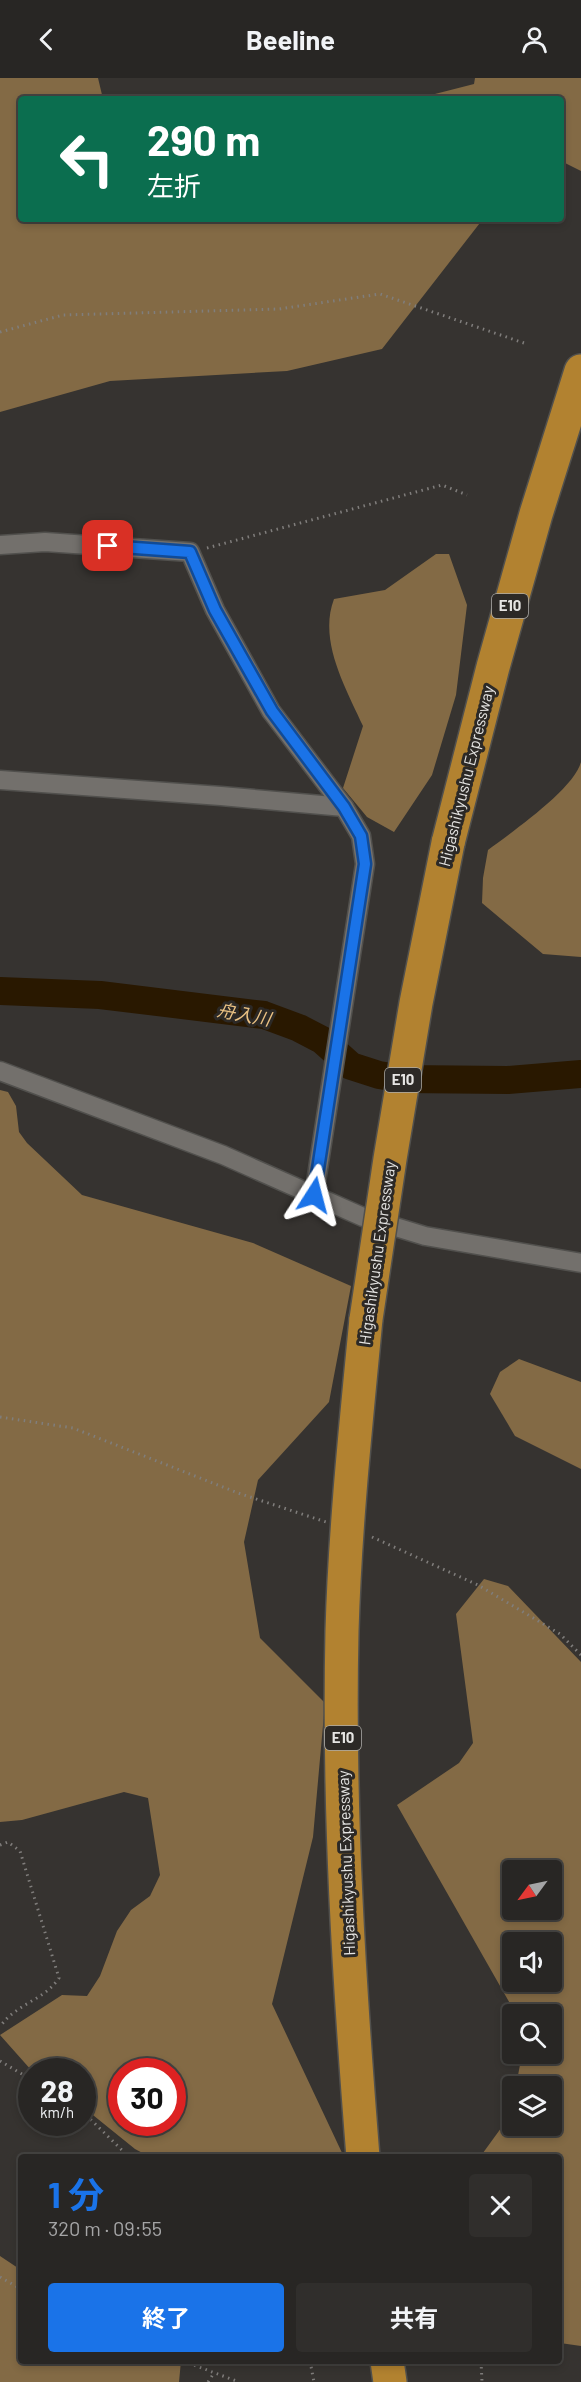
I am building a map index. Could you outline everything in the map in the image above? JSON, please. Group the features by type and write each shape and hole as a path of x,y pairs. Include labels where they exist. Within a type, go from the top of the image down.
{"highway":[{"name":"Higashikyushu Expressway","path":"363,2154 351,2010 343,1824 342,1632 351,1474 366,1319 414,1014 448,843 530,536 581,371"},
{"path":"387,2364 390,2382"}],"street":[{"path":"0,545 45,542 190,552 215,610 272,711 344,807 361,836 365,864 314,1195"},
{"path":"0,780 344,807"},
{"path":"0,1071 222,1155 363,1217 425,1236 581,1263"}],"path":[{"path":"0,332 63,315 279,309 380,294 524,343"},
{"path":"190,552 442,485 466,495"},
{"path":"0,1417 73,1428 238,1493 329,1523"},
{"path":"363,1534 478,1585 560,1634 581,1655"},
{"path":"0,1845 8,1842 20,1851 59,1978 52,1989 7,2016 0,2027"},
{"path":"0,2061 18,2072"},
{"path":"96,2125 126,2154"},
{"path":"0,2277 18,2287"},
{"path":"191,2364 239,2382"},
{"path":"311,2364 314,2382"},
{"path":"481,2364 482,2382"},
{"path":"208,2382 214,2373"}],"shaded area":[{"path":"0,78 98,78 102,96 18,96 18,222 481,222 382,349 287,371 110,381 0,412"},
{"path":"475,78 581,78 581,171 564,162 564,96 421,96 474,84"},
{"path":"436,554 449,554 467,605 456,695 432,775 394,832 367,817 343,788 363,726 336,664 329,631 330,615 334,599 385,590"},
{"path":"581,762 581,957 543,954 482,903 483,878 488,850 555,797 576,773"},
{"path":"0,1090 8,1092 16,1106 19,1132 27,1143 82,1195 253,1243 351,1286 329,1402 258,1480 244,1542 260,1638 325,1703 313,1837 272,2004 343,2154 144,2154 119,2136 186,2136 186,2058 108,2058 108,2127 96,2118 96,2058 20,2058 0,2035 62,1995 87,1996 100,1976 117,1931 131,1910 150,1896 160,1875 148,1798 124,1792 22,1820 0,1822"},
{"path":"519,1359 581,1382 581,1469 515,1436 490,1394 500,1372"},
{"path":"484,1579 508,1586 581,1662 581,2346 562,2343 562,2154 482,2154 502,2127 502,2136 562,2136 562,2076 518,2076 520,2064 562,2064 562,2004 510,2004 503,1992 562,1992 562,1932 502,1932 502,1989 397,1805 459,1763 473,1743 456,1614"},
{"path":"0,2256 18,2268 18,2364 181,2364 179,2382 0,2382"}],"waterway":[{"name":"舟入川","path":"0,991 100,995 264,1015 299,1028 322,1040 351,1066 379,1075 403,1079 508,1080 581,1074"}],"route":[{"path":"108,546 190,552 215,610 272,711 344,807 361,836 365,864 314,1195"}]}
